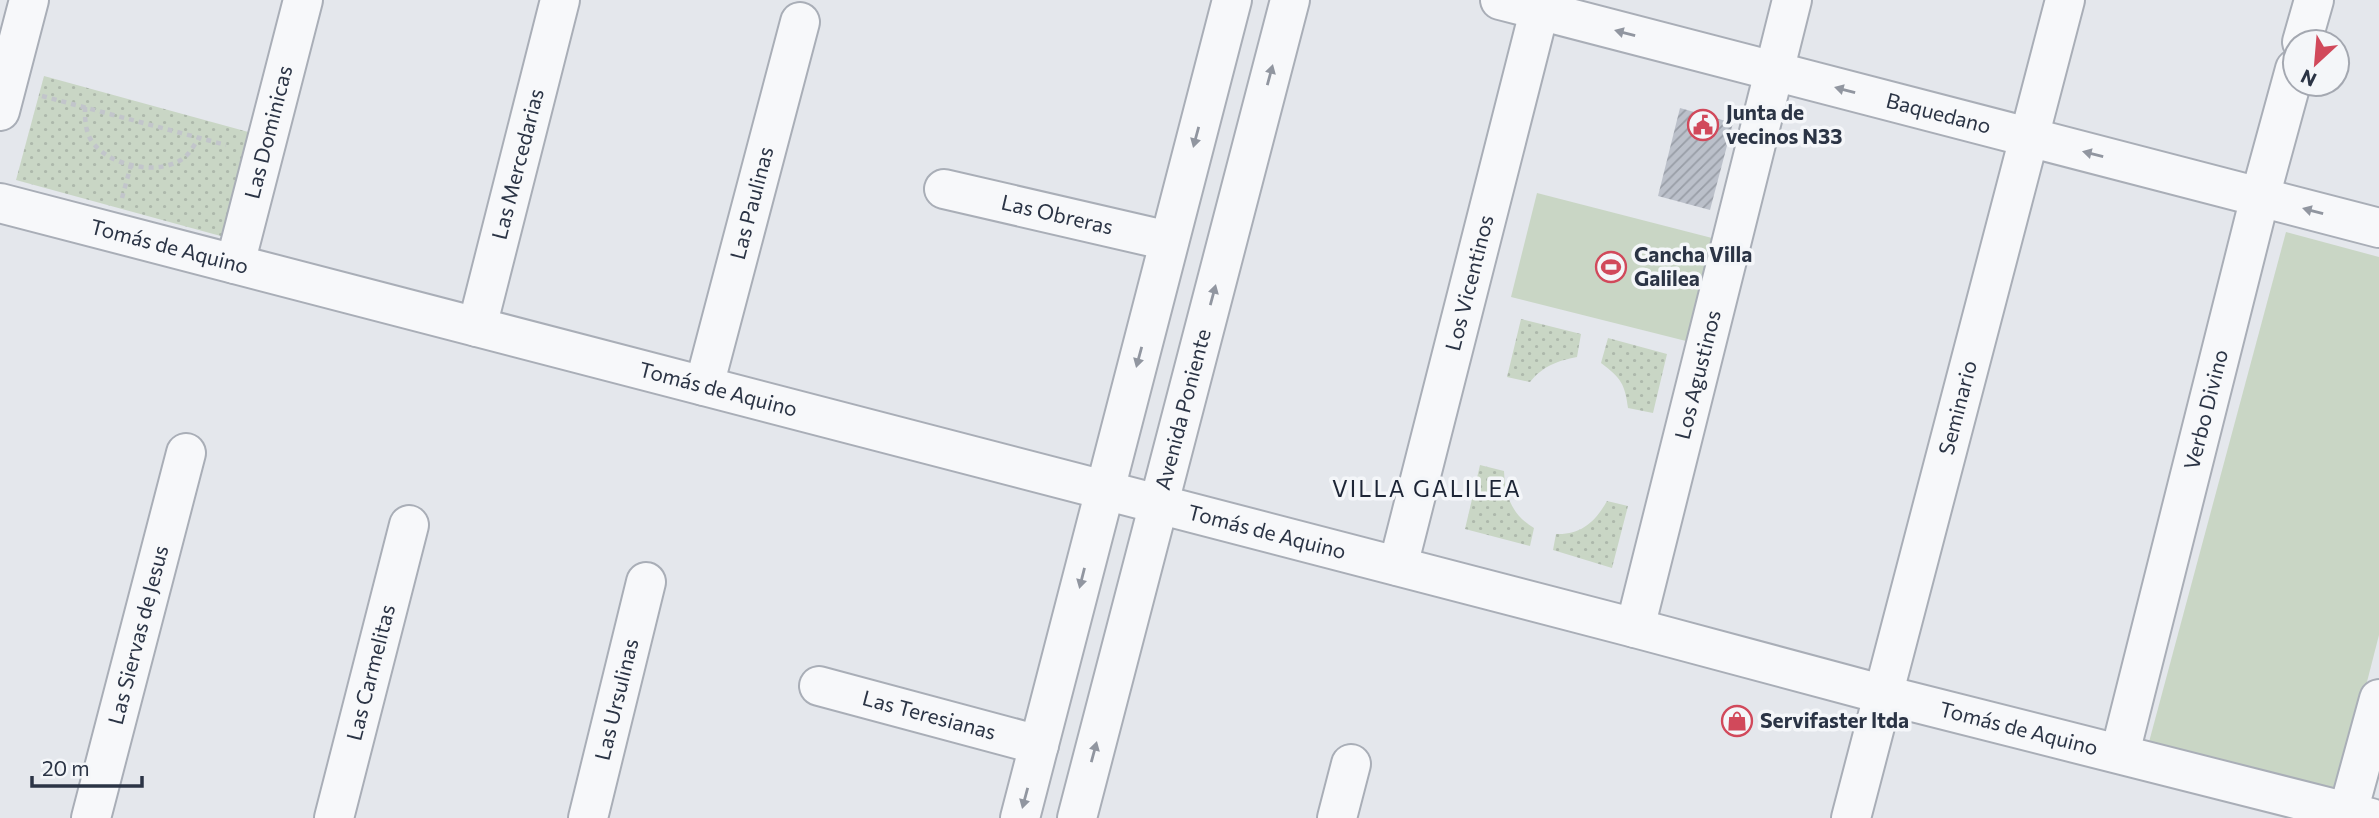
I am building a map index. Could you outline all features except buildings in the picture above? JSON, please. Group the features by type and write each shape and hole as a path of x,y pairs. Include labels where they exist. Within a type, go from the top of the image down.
{"street":[{"path":"3,99 29,0"},
{"name":"Las Dominicas","path":"235,264 303,0"},
{"name":"Las Mercedarias","path":"477,327 560,0"},
{"path":"1020,818 1232,0"},
{"name":"Avenida Poniente","path":"1077,818 1290,0"},
{"name":"Baquedano","path":"1500,0 1541,5 1774,72 2379,228"},
{"name":"Los Agustinos","path":"1635,628 1792,0"},
{"name":"Seminario","path":"1851,818 2065,0"},
{"path":"2306,28 2314,0"},
{"name":"Los Vicentinos","path":"1398,566 1541,5"},
{"name":"Las Paulinas","path":"704,386 800,22"},
{"name":"Verbo Divino","path":"2120,753 2287,98"},
{"name":"Las Obreras","path":"944,189 1169,241"},
{"name":"Tomás de Aquino","path":"0,203 1885,695 2360,815"},
{"name":"Las Siervas de Jesus","path":"91,818 186,453"},
{"name":"Las Carmelitas","path":"334,818 409,525"},
{"name":"Las Ursulinas","path":"588,818 646,582"},
{"name":"Las Teresianas","path":"819,686 1039,745"},
{"path":"2360,815 2379,699"},
{"path":"1337,818 1351,764"}],"path":[{"path":"3,99 85,107 264,155"},
{"path":"85,107 85,127 94,144 116,160 141,168 164,166 185,158 199,138"}],"green space":[{"path":"44,76 252,133 228,238 16,180"},
{"name":"Cancha Villa Galilea","path":"1537,193 1712,238 1686,341 1511,297"},
{"path":"2286,232 2379,257 2379,635 2339,791 2149,742"},
{"path":"1521,319 1581,334 1577,357 1551,365 1530,382 1507,377"},
{"path":"1608,338 1667,354 1653,413 1628,408 1621,382 1601,363"},
{"path":"1480,465 1504,471 1511,504 1520,517 1534,528 1530,546 1465,529"},
{"path":"1607,501 1628,506 1612,568 1553,550 1556,534 1580,530 1597,515"}],"place":[{"name":"Junta de vecinos N33","path":"1703,125"},
{"name":"Cancha Villa Galilea","path":"1611,267"},
{"name":"Servifaster ltda","path":"1737,721"}],"district":[{"name":"VILLA GALILEA","path":"1427,489"}]}
